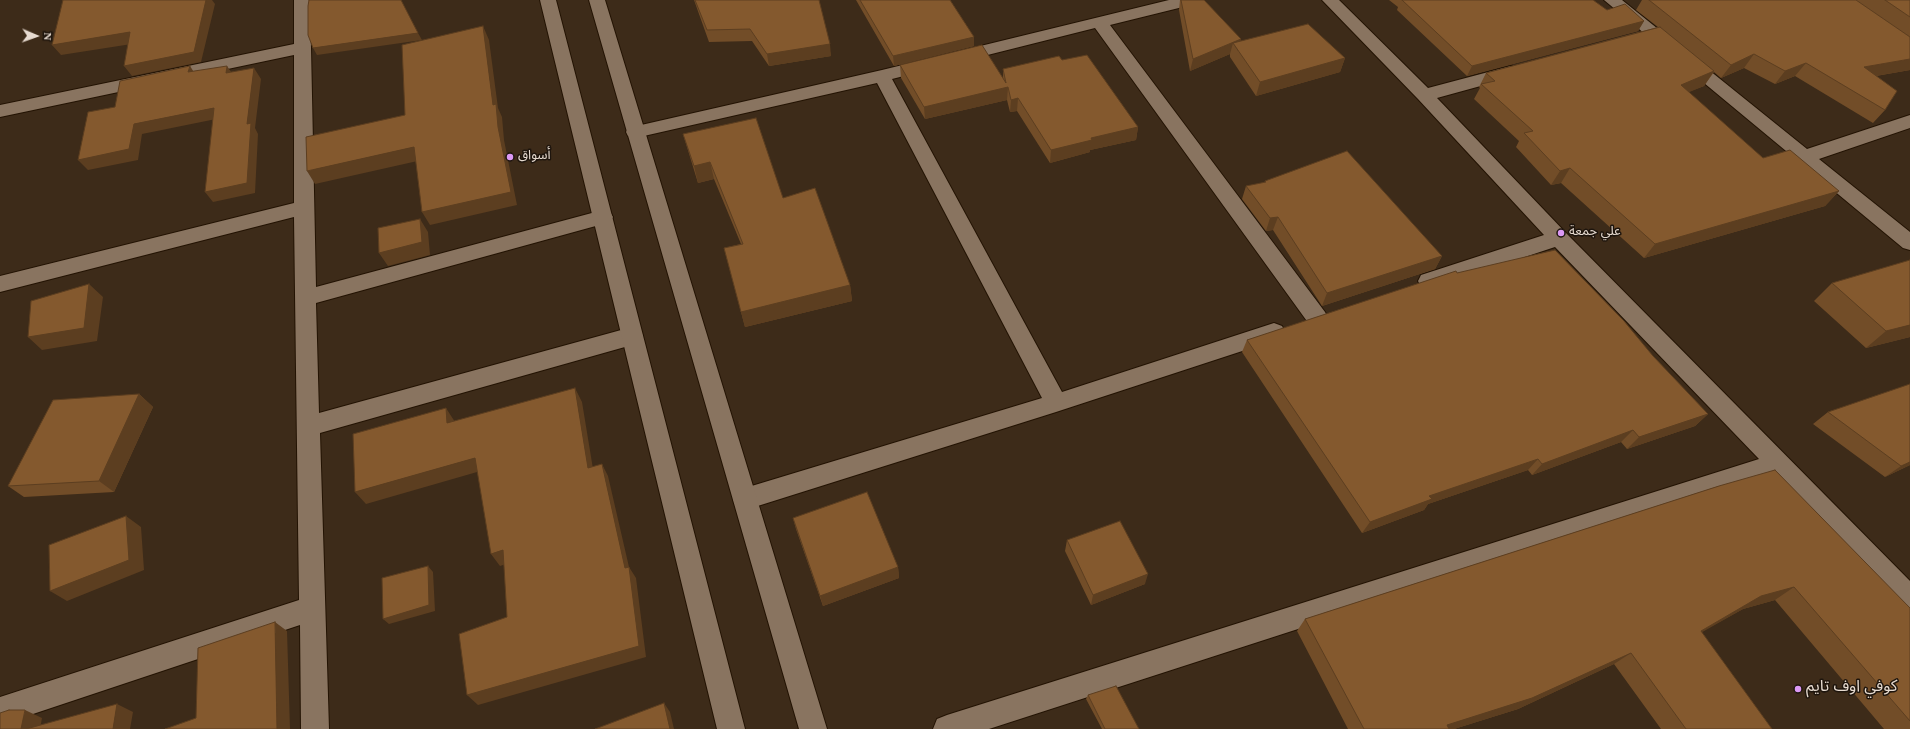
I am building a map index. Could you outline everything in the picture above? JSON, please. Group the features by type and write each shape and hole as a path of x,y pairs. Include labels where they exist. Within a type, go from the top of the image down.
{"street":[{"path":"302,0 304,207 315,729"},
{"path":"548,0 731,729"},
{"path":"597,0 813,729"},
{"path":"635,132 882,76 1188,0"},
{"path":"1330,0 1424,95 1559,238 1910,599"},
{"path":"1612,0 1910,243"},
{"path":"1099,22 1302,323"},
{"path":"1631,40 1654,34"},
{"path":"0,111 302,48"},
{"path":"1424,95 1524,68"},
{"path":"882,76 1056,403"},
{"path":"1805,157 1910,121"},
{"path":"0,284 304,207"},
{"path":"306,298 603,217"},
{"path":"1409,288 1559,238"},
{"path":"745,499 1056,403 1339,311"},
{"path":"309,426 632,336"},
{"path":"947,729 1778,463"},
{"path":"0,711 313,608"}],"building":[{"path":"63,0 206,0 194,52 124,66 130,32 52,45"},
{"path":"309,0 401,0 418,33 313,48 308,35"},
{"path":"695,0 819,0 830,44 767,54 750,29 707,30"},
{"path":"860,0 950,0 974,37 893,56"},
{"path":"1181,0 1204,0 1241,39 1193,59"},
{"path":"1402,0 1593,0 1607,10 1625,4 1644,21 1472,66"},
{"path":"1649,0 1856,0 1910,37 1910,59 1864,67 1897,91 1885,110 1806,63 1785,71 1754,54 1731,65"},
{"path":"1885,0 1910,0 1910,17"},
{"path":"1308,24 1345,58 1260,82 1233,43"},
{"path":"483,26 493,105 496,104 498,127 511,192 422,212 414,147 307,171 306,137 405,115 402,45"},
{"path":"1660,27 1714,71 1681,85 1763,158 1790,150 1839,191 1655,244 1570,168 1560,171 1524,133 1533,131 1481,84 1495,81 1486,73"},
{"path":"982,45 1006,83 1003,69 1059,56 1062,60 1087,55 1138,127 1091,138 1092,140 1051,150 1018,98 1011,100 1008,87 924,107 900,65"},
{"path":"190,66 188,72 227,66 226,73 254,68 247,124 251,123 247,183 205,192 214,108 134,124 129,149 78,160 88,112 115,107 120,81"},
{"path":"756,118 783,198 815,188 850,285 741,312 724,248 743,244 710,162 694,166 683,134"},
{"path":"1347,151 1442,256 1327,293 1278,217 1270,218 1246,186 1266,182 1265,181"},
{"path":"420,219 422,242 379,253 378,228"},
{"path":"1555,250 1624,321 1653,356 1708,414 1639,437 1633,430 1542,464 1538,459 1429,496 1432,499 1370,522 1247,340 1456,271 1457,273"},
{"path":"1910,260 1910,325 1886,331 1832,283"},
{"path":"89,284 84,328 28,337 31,301"},
{"path":"1910,384 1910,462 1901,466 1828,412"},
{"path":"575,388 588,468 602,464 625,568 629,567 639,646 467,695 459,634 507,617 503,550 491,554 475,458 355,492 353,434 446,408 447,423"},
{"path":"139,394 99,481 8,486 53,400"},
{"path":"1775,470 1910,608 1910,721 1794,587 1761,596 1701,631 1772,729 1686,729 1631,653 1532,698 1447,725 1449,729 1364,729 1305,619 1719,486"},
{"path":"867,492 898,567 820,596 793,518"},
{"path":"126,516 129,560 50,591 49,545"},
{"path":"1120,521 1148,574 1093,595 1067,540"},
{"path":"428,566 429,605 383,619 382,578"},
{"path":"275,622 277,729 165,729 196,718 198,648"},
{"path":"1116,686 1139,729 1105,729 1088,695"},
{"path":"664,703 670,729 595,729"},
{"path":"117,704 113,729 26,729"},
{"path":"9,710 25,710 21,729 0,729 0,713"}],"place":[{"name":"أسواق","path":"510,157"},
{"name":"علي جمعة","path":"1561,233"},
{"name":"كوفي اوف تايم","path":"1798,689"}]}
